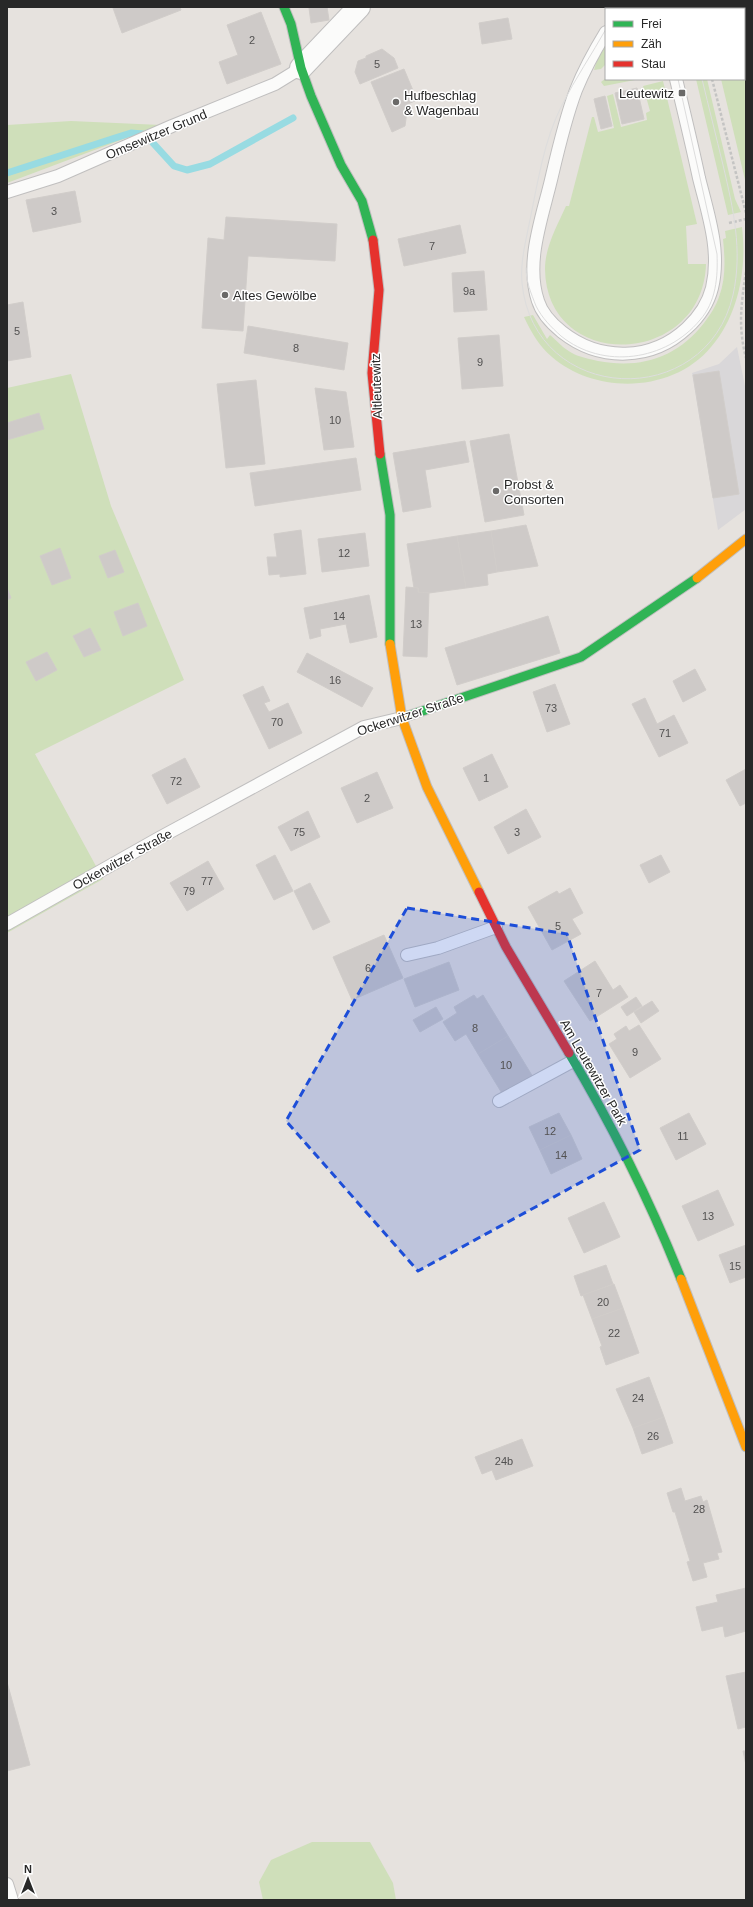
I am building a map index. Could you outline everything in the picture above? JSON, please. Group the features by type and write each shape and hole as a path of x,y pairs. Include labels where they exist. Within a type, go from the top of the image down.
{"street":[{"name":"Altleutewitz","path":"284,7 291,24 301,68 311,96 341,165 362,201 374,244 379,290 372,373 380,454 390,515 390,651 402,718"},
{"path":"301,68 359,7"},
{"name":"Ockerwitzer Straße","path":"402,718 581,657 683,589 746,539"},
{"name":"Am Leutewitzer Park","path":"402,718 427,787 506,947 604,1112 666,1241 746,1446"}],"lane":[{"path":"605,34 577,88 566,118 537,239 533,268 538,303 553,325 573,341 602,352 620,355 637,354 674,340 697,318 712,289 714,272 714,242 676,80"},
{"name":"Omsewitzer Grund","path":"7,192 58,176 172,126 275,84 301,68"},
{"name":"Ockerwitzer Straße","path":"7,924 159,838 364,727 402,718"},
{"path":"407,955 438,948 496,927"},
{"path":"499,1101 574,1061"},
{"path":"7,1884 12,1900"}],"path":[{"path":"712,80 746,213"},
{"path":"746,272 740,317 741,338 746,358"},
{"path":"741,338 746,337"}],"highlighted area":[{"path":"407,908 567,934 640,1150 418,1271 286,1121"}],"shaded area":[{"path":"737,347 746,391 746,509 718,530 692,373 719,364"}],"green space":[{"path":"746,7 746,184 721,80 745,80 745,8 707,8"},
{"path":"605,46 605,65 601,69 594,70 597,60"},
{"path":"605,79 635,80 604,86 601,82"},
{"path":"696,80 707,80 735,199 741,212 728,215"},
{"path":"663,81 697,224 686,226 688,264 706,264 698,298 680,323 654,339 625,344 596,341 570,327 552,303 545,269 547,253 552,237 566,206 569,206 592,117 594,117 598,132 614,128 607,96 613,94 621,127 647,120 646,113 650,111 643,86"},
{"path":"71,121 161,125 7,183 7,125"},
{"path":"742,227 742,275 739,290 728,321 721,334 711,347 695,362 676,373 656,380 634,384 612,383 590,378 570,369 547,353 524,317 533,315 547,339 550,335 566,349 581,357 598,361 628,363 643,362 670,353 693,335 704,323 715,307 724,276 723,239 726,238 725,231"},
{"path":"71,374 111,506 184,680 35,754 103,879 7,933 7,388"},
{"path":"312,1842 370,1842 393,1883 396,1900 263,1900 259,1882 271,1860"}],"building":[{"path":"180,7 181,10 122,33 113,8"},
{"path":"327,7 329,20 311,23 309,8"},
{"path":"261,12 281,64 227,84 219,62 238,55 227,25"},
{"path":"508,18 512,39 482,44 479,23"},
{"path":"382,49 394,58 398,68 360,84 355,72 358,61"},
{"name":"Hufbeschlag & Wagenbau","path":"404,69 417,100 408,104 405,126 392,132 371,82"},
{"path":"637,88 644,119 622,124 615,93"},
{"path":"605,96 612,126 601,129 594,99"},
{"path":"75,191 81,222 33,232 26,200"},
{"name":"Altes Gewölbe","path":"226,217 337,224 335,261 248,256 243,331 202,328 208,238 224,240"},
{"path":"460,225 466,253 404,266 398,239"},
{"path":"484,271 487,310 454,312 452,273"},
{"path":"23,302 31,357 7,361 7,305"},
{"path":"248,326 348,343 344,370 244,353"},
{"path":"499,335 503,386 462,389 458,338"},
{"path":"719,371 739,494 713,498 693,375"},
{"path":"256,380 265,464 226,468 217,384"},
{"path":"315,388 346,392 354,447 324,450"},
{"path":"39,413 44,429 7,440 7,423"},
{"path":"509,434 524,515 485,522 470,441"},
{"path":"465,441 469,462 425,470 431,507 403,512 393,453"},
{"path":"356,458 361,490 255,506 250,473"},
{"path":"526,525 538,566 497,572 491,531"},
{"path":"301,530 306,574 280,577 280,574 269,575 267,557 277,557 274,534"},
{"path":"491,531 497,572 487,574 488,585 466,588 457,536"},
{"path":"365,533 369,566 322,572 318,539"},
{"path":"457,536 466,588 429,593 418,592 418,588 414,588 407,544"},
{"path":"60,548 71,578 52,585 40,556"},
{"path":"115,550 124,572 108,578 99,556"},
{"path":"406,587 418,588 418,592 429,593 427,657 403,656"},
{"path":"7,588 11,598 7,600"},
{"path":"369,595 377,637 350,643 346,624 320,629 321,636 310,639 304,608"},
{"path":"138,603 147,626 123,636 114,612"},
{"path":"548,616 560,653 457,685 445,648"},
{"path":"90,628 101,650 84,657 73,636"},
{"path":"47,652 57,670 36,681 26,662"},
{"path":"307,653 373,688 362,707 297,672"},
{"path":"695,669 706,690 683,702 673,681"},
{"path":"555,684 570,724 547,732 533,692"},
{"path":"263,686 270,701 264,703 269,712 288,703 302,733 269,749 243,695"},
{"path":"645,698 657,724 674,715 688,743 659,757 632,704"},
{"path":"492,754 508,787 479,801 463,768"},
{"path":"185,758 200,787 167,804 152,775"},
{"path":"746,769 746,803 740,806 726,780"},
{"path":"377,772 393,808 357,823 341,788"},
{"path":"526,809 541,837 508,854 494,827"},
{"path":"308,811 320,837 291,851 278,827"},
{"path":"275,855 293,891 274,900 256,865"},
{"path":"661,855 670,872 649,883 640,865"},
{"path":"208,861 224,889 187,911 170,883"},
{"path":"310,883 330,922 313,930 294,891"},
{"path":"570,888 583,913 572,919 581,934 552,950 528,907 557,891 559,894"},
{"path":"384,935 403,978 352,1000 333,957"},
{"path":"595,961 613,990 620,985 628,997 590,1021 564,981"},
{"path":"449,962 459,990 415,1007 404,979"},
{"path":"474,995 477,999 483,995 508,1036 478,1054 466,1034 455,1041 443,1022 457,1013 454,1007"},
{"path":"636,997 642,1006 627,1016 621,1007"},
{"path":"652,1001 659,1011 641,1023 634,1012"},
{"path":"436,1007 443,1019 420,1032 413,1020"},
{"path":"639,1025 661,1059 630,1078 609,1044 617,1039 614,1034 626,1026 629,1031"},
{"path":"508,1036 533,1077 503,1095 478,1054"},
{"path":"559,1113 571,1135 540,1150 529,1127"},
{"path":"689,1113 706,1144 676,1160 660,1128"},
{"path":"571,1135 582,1159 551,1174 540,1150"},
{"path":"718,1190 734,1225 698,1241 682,1206"},
{"path":"604,1202 620,1237 584,1253 568,1218"},
{"path":"746,1245 746,1277 730,1283 719,1255"},
{"path":"606,1265 613,1284 581,1296 574,1276"},
{"path":"614,1284 623,1308 592,1319 583,1295"},
{"path":"623,1308 639,1353 606,1365 600,1347 602,1346 592,1319"},
{"path":"649,1377 664,1417 633,1428 616,1389"},
{"path":"664,1417 673,1443 642,1454 633,1428"},
{"path":"522,1439 533,1466 496,1480 492,1470 482,1474 475,1457"},
{"path":"681,1488 685,1501 701,1496 703,1502 707,1500 722,1552 717,1553 719,1559 703,1563 707,1577 693,1581 687,1562 690,1561 675,1512 673,1512 667,1493"},
{"path":"746,1588 746,1631 725,1637 723,1626 702,1631 696,1607 718,1602 716,1595"},
{"path":"746,1672 746,1727 738,1729 726,1676"},
{"path":"7,1682 30,1765 7,1771"},
{"path":"743,1751 746,1751 746,1765"}],"waterway":[{"path":"153,143 174,166 187,170 210,164 293,118"},
{"path":"7,173 131,133 143,134"}],"tram line":[{"path":"605,31 567,95 556,118 546,146 525,243 522,267 522,283 533,323 556,353 587,371 622,379 658,375 690,360 717,333 733,295 737,262 736,229 723,165 702,80"},
{"path":"526,268 527,278 536,306 550,326 561,336 578,347 596,354 614,357 634,356 652,352 670,345 686,334 700,320 710,305 713,297 717,271 717,254 678,80"}],"traffic: fast":[{"path":"284,7 291,24 301,68 311,96 341,165 362,201 373,240"},
{"path":"380,454 390,515 390,644"},
{"path":"402,718 581,657 697,578"},
{"path":"569,1053 630,1164 681,1279"}],"traffic: slow":[{"path":"697,578 746,539"},
{"path":"390,644 402,718 427,787 479,892"},
{"path":"681,1279 746,1447"}],"traffic: jam":[{"path":"373,240 379,290 372,373 380,454"},
{"path":"479,892 506,947 569,1053"}],"place":[{"name":"Leutewitz","path":"682,93"},
{"name":"Hufbeschlag & Wagenbau","path":"396,102"},
{"name":"Altes Gewölbe","path":"225,295"},
{"name":"Probst & Consorten","path":"496,491"}]}
